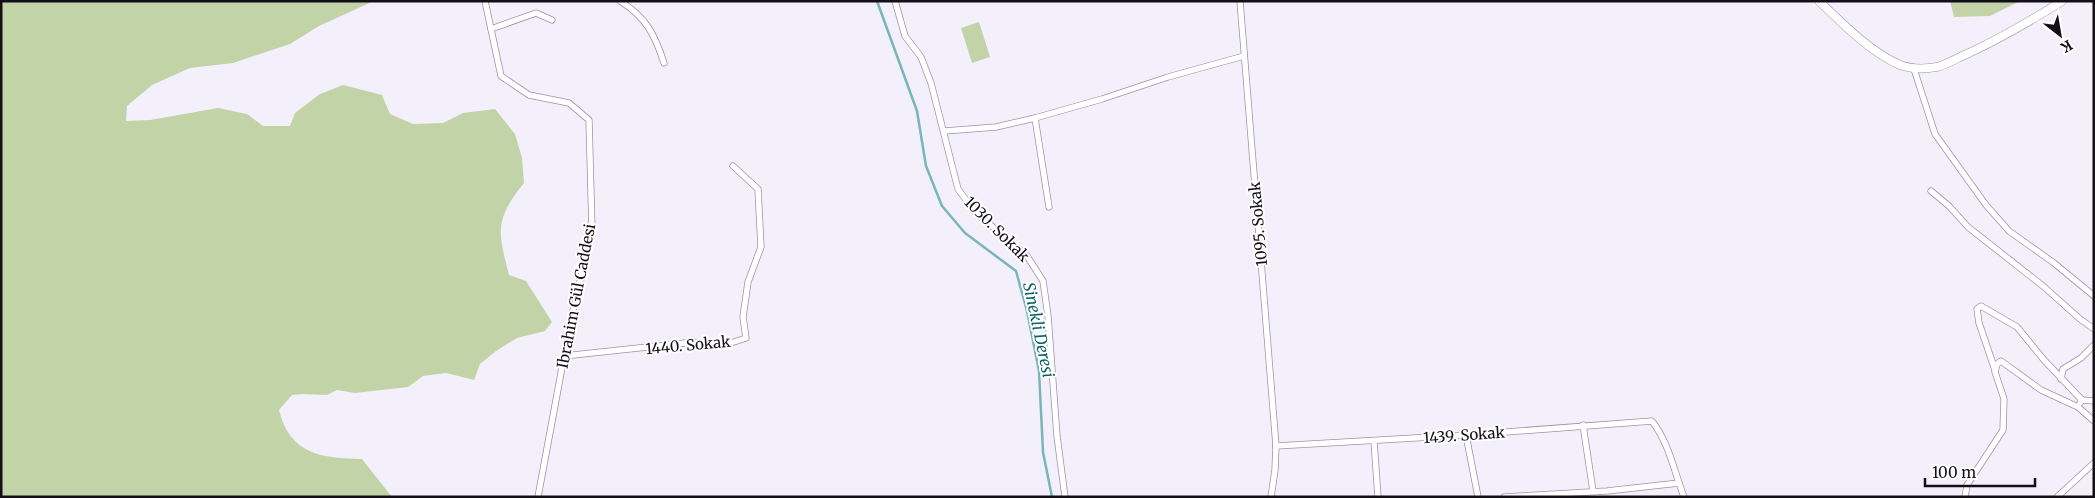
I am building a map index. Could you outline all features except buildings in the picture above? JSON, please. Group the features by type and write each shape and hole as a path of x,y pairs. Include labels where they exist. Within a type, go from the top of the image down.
{"main road":[{"path":"1819,1 1852,33 1878,52 1899,65 1914,69 1938,66 1954,60 2004,36 2062,1"}],"street":[{"name":"Ibrahim Gül Caddesi","path":"485,1 501,76 529,94 569,103 589,120 592,230 564,356 538,497"},
{"path":"620,1 635,10 650,29 657,40 664,63"},
{"name":"1030. Sokak","path":"895,1 905,36 921,57 931,83 958,189 975,212 1027,256 1043,281 1048,316 1057,436 1065,497"},
{"name":"1095. Sokak","path":"1240,1 1276,446 1271,497"},
{"path":"491,29 536,13 552,20"},
{"path":"944,131 996,126 1035,118 1102,100 1168,77 1244,56"},
{"path":"1914,69 1935,134 1986,205 2009,231 2054,263 2094,296"},
{"path":"1035,118 1049,207"},
{"name":"1440. Sokak","path":"564,356 685,343 734,342 746,338 743,317 748,282 761,247 758,189 733,166"},
{"path":"1931,191 1968,227 2043,286 2080,320 2094,329"},
{"path":"1964,497 1967,485 2004,430 2004,399 1979,323 1977,309 1981,306 2017,328 2061,379 2082,400 2094,401"},
{"path":"2061,379 2063,369 2081,358 2094,345"},
{"path":"1995,372 1997,364 2001,361 2041,390 2078,407 2094,421"},
{"path":"2078,407 2082,400"},
{"name":"1439. Sokak","path":"1276,446 1466,435 1652,421 1660,431 1679,483"},
{"path":"1583,426 1593,491"},
{"path":"1466,435 1478,497"},
{"path":"1374,441 1378,497"},
{"path":"2058,497 2094,463"},
{"path":"1504,497 1593,491 1607,494 1679,483 1684,497"}],"green space":[{"path":"1,1 374,1 319,26 290,44 233,63 190,68 152,85 127,106 126,121 150,120 218,108 247,114 263,126 290,126 295,113 320,94 343,85 382,95 390,114 413,124 443,123 463,113 495,109 515,134 522,158 524,183 507,207 501,227 502,248 509,275 526,281 552,322 545,331 517,338 496,351 480,364 474,380 446,373 423,376 408,387 355,393 337,390 327,395 292,395 279,410 284,425 291,436 300,445 321,455 362,459 392,497 1,497"},
{"path":"1950,1 2020,1 1990,16 1954,17"},
{"path":"979,22 990,57 972,63 961,28"}],"waterway":[{"name":"Sinekli Deresi","path":"877,1 917,111 926,166 942,206 965,233 1016,271 1027,311 1039,371 1043,452 1052,497"}]}
